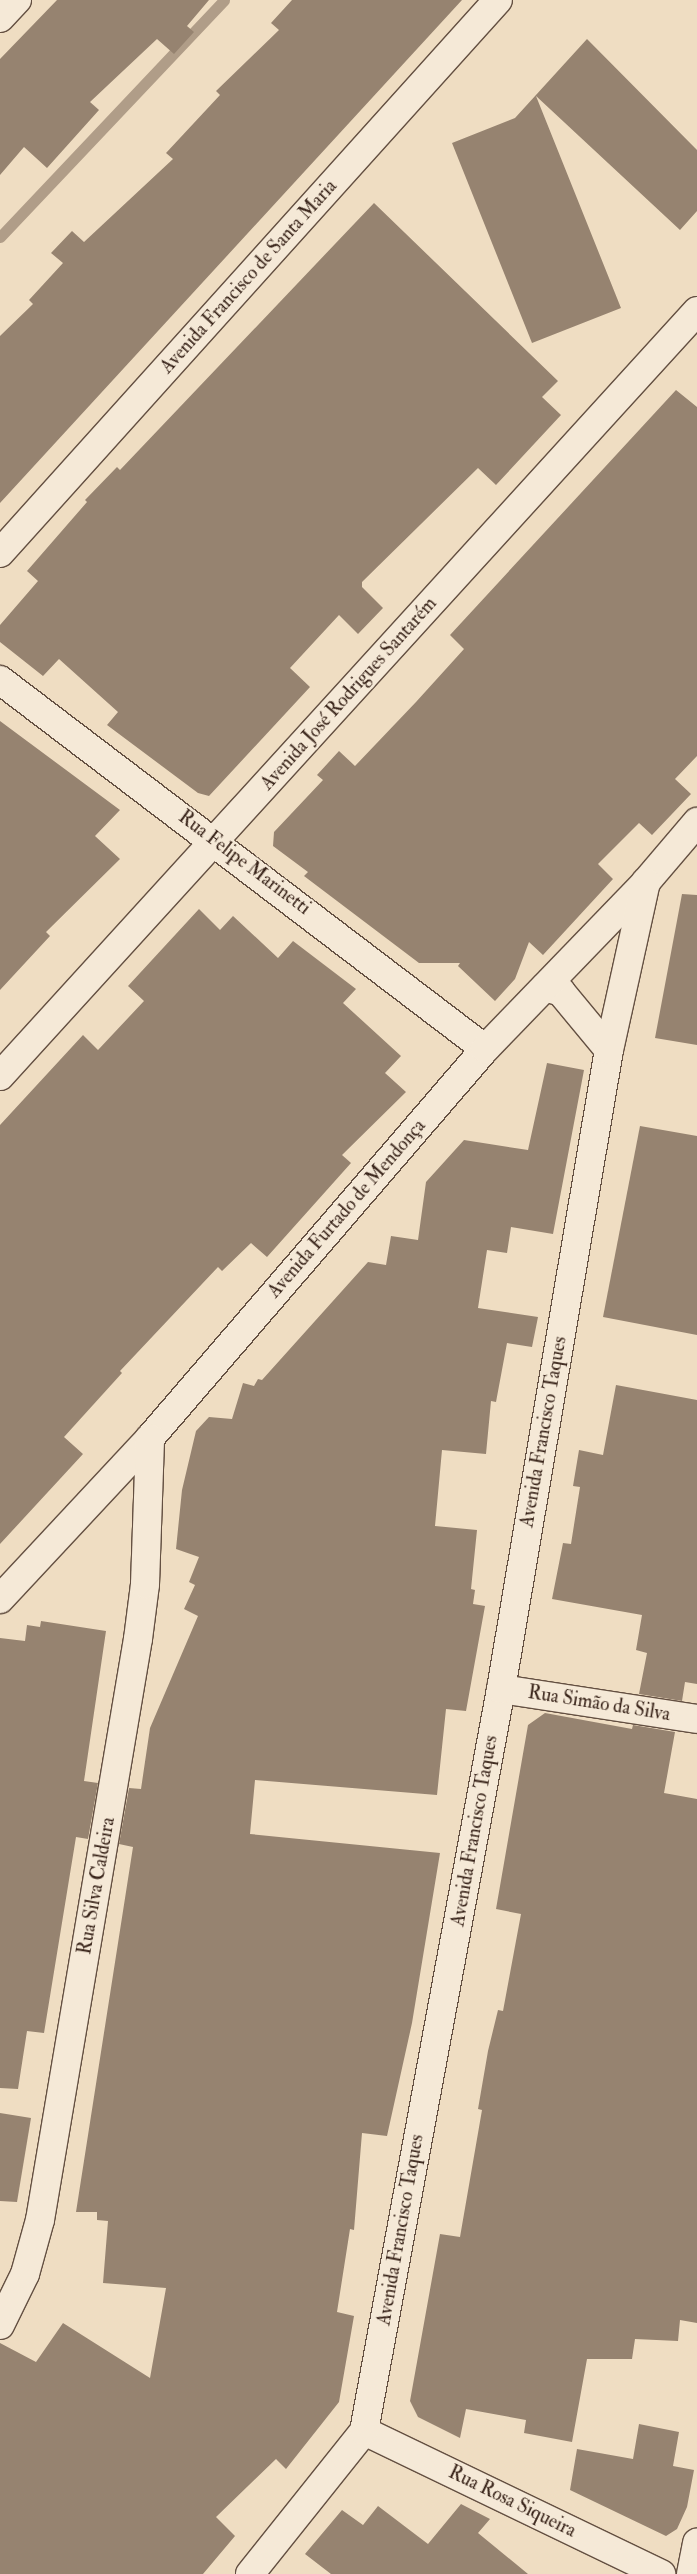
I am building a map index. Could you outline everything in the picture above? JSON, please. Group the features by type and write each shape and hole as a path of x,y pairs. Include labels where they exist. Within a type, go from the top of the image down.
{"street":[{"path":"0,18 17,0"},
{"name":"Avenida Francisco de Santa Maria","path":"0,553 498,0"},
{"name":"Avenida José Rodrigues Santarém","path":"0,1076 697,311"},
{"name":"Rua Felipe Marinetti","path":"0,680 216,840 485,1049"},
{"name":"Avenida Furtado de Mendonça","path":"0,1599 150,1438 485,1049 646,882 697,822"},
{"name":"Avenida Francisco Taques","path":"250,2574 364,2430 501,1689 609,1050 646,882"},
{"path":"545,987 561,992 609,1050"},
{"name":"Rua Silva Caldeira","path":"0,2325 25,2274 42,2210 138,1639 145,1584 150,1438"},
{"name":"Rua Simão da Silva","path":"501,1689 697,1719"},
{"name":"Rua Rosa Siqueira","path":"364,2430 661,2574"},
{"path":"691,2574 697,2543"}],"building":[{"path":"57,0 209,0 187,26 194,32 174,54 157,39 90,102 99,110 47,168 24,147 0,175 0,59"},
{"path":"292,0 462,0 0,503 0,336 33,304 29,300 63,263 51,253 72,231 84,242 173,159 166,153 220,95 216,91 279,30 271,23"},
{"path":"587,39 697,150 697,211 680,230 536,96 621,308 532,343 452,143 515,118"},
{"path":"374,203 558,381 542,397 561,415 496,485 478,468 362,582 362,587 383,608 358,634 339,615 290,668 310,687 209,796 198,793 107,725 118,712 59,659 43,676 0,642 0,625 38,581 27,571 87,502 85,500 117,467 120,470"},
{"path":"676,390 697,407 697,756 675,779 691,794 652,835 639,823 598,864 613,879 543,955 529,942 515,979 495,1001 458,966 460,963 419,963 304,876 308,872 273,846 274,832 323,780 317,775 339,751 355,766 416,702 464,649 450,635"},
{"path":"0,721 120,810 95,836 120,859 46,932 50,936 0,990"},
{"path":"682,894 697,895 697,1045 655,1038"},
{"path":"199,909 220,930 233,916 278,958 293,941 356,989 343,1003 401,1056 385,1073 406,1092 342,1155 351,1163 267,1257 251,1243 222,1271 218,1267 120,1371 122,1373 64,1437 83,1454 0,1544 0,1125 83,1035 98,1050 144,1001 128,986"},
{"path":"547,1063 584,1070 553,1234 511,1227 507,1253 487,1250 478,1308 538,1317 532,1347 507,1343 496,1402 491,1401 486,1454 442,1450 435,1526 477,1530 471,1589 475,1590 473,1604 485,1606 466,1711 446,1709 437,1795 255,1780 250,1834 440,1853 412,2023 387,2136 362,2133 354,2230 350,2229 337,2312 354,2316 339,2402 286,2469 276,2459 216,2517 235,2536 203,2574 0,2574 0,2343 36,2362 63,2323 150,2378 166,2288 103,2283 108,2221 97,2220 97,2212 76,2212 133,1847 119,1844 129,1788 141,1789 150,1728 198,1616 184,1609 195,1585 189,1582 199,1557 176,1549 182,1490 196,1431 209,1417 232,1419 243,1383 254,1386 258,1379 262,1380 368,1262 386,1265 391,1236 418,1240 426,1182 464,1140 528,1150"},
{"path":"640,1126 697,1136 697,1335 603,1317"},
{"path":"616,1385 697,1400 697,1684 685,1682 682,1701 639,1694 647,1653 636,1650 642,1615 552,1599 563,1543 571,1544 580,1487 573,1486 579,1450 603,1455"},
{"path":"41,1621 106,1631 84,1781 98,1783 88,1839 76,1837 44,2033 27,2031 18,2089 0,2088 0,1638 25,1641 27,1625 40,1627"},
{"path":"545,1713 632,1729 633,1725 675,1732 664,1793 697,1799 697,2323 680,2320 678,2341 635,2339 632,2359 587,2359 572,2442 524,2433 526,2420 466,2409 460,2438 418,2417 410,2401 440,2234 460,2237 482,2110 478,2109 488,2051 498,2010 503,2011 521,1914 496,1909 528,1725"},
{"path":"0,2113 31,2118 17,2202 0,2201"},
{"path":"639,2424 679,2432 673,2466 694,2470 687,2507 677,2529 666,2536 570,2490 577,2449 633,2459"},
{"path":"461,2504 490,2519 478,2533 528,2574 331,2574 305,2554 342,2510 363,2525 378,2506 428,2544"}],"waterway":[{"path":"0,237 224,0"}]}
